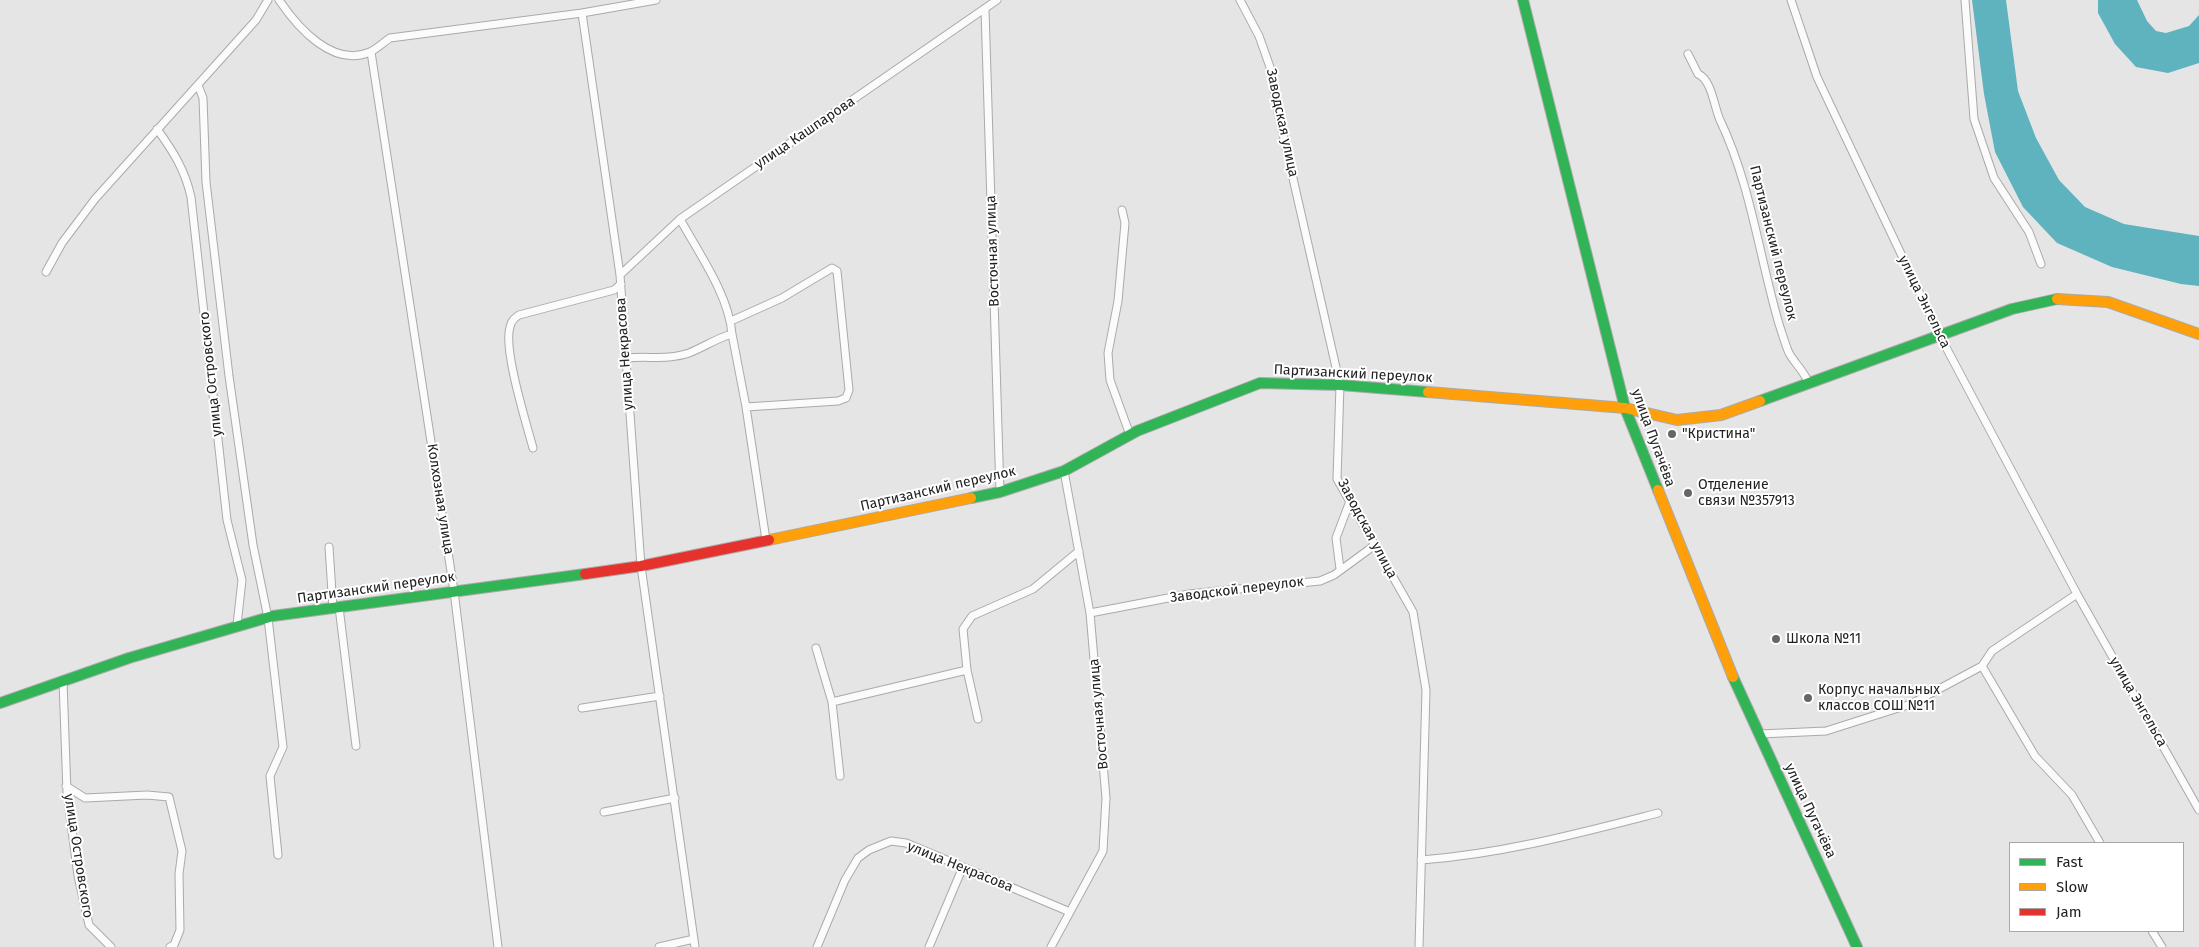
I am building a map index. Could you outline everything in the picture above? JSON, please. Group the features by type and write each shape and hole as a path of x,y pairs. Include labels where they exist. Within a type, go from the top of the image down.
{"street":[{"path":"46,272 62,243 95,199 256,20 268,0"},
{"path":"278,0 286,11 319,43 332,52 349,56 371,52 390,38 582,13 656,0"},
{"name":"улица Кашпарова","path":"620,276 680,218 997,0"},
{"name":"Заводская улица","path":"1240,0 1259,36 1270,67 1277,108 1340,385 1337,479 1413,612 1426,690 1419,947"},
{"name":"улица Пугачёва","path":"1523,0 1625,408 1723,655 1785,785 1857,947"},
{"name":"улица Энгельса","path":"1791,0 1817,77 1940,336 2077,594 2199,810"},
{"path":"1965,0 1974,118 1994,178 2029,232 2041,264"},
{"name":"Восточная улица","path":"985,10 1000,492"},
{"name":"улица Некрасова","path":"582,13 621,284 641,566 695,947"},
{"name":"Колхозная улица","path":"371,52 454,592 498,947"},
{"name":"Партизанский переулок","path":"1688,54 1698,74 1708,83 1720,119 1735,153 1753,213 1780,326 1789,353 1806,375 1809,384"},
{"path":"198,85 203,98 206,182 229,376 253,545 268,618 283,748 270,776 278,855"},
{"name":"улица Островского","path":"157,129 176,154 183,169 191,197 228,520 242,580 237,625"},
{"path":"1122,210 1125,223 1118,301 1108,353 1110,380 1130,435"},
{"path":"680,218 714,279 731,321 766,540"},
{"path":"731,321 761,309 832,268 837,271 849,390 846,398 838,401 746,406"},
{"path":"533,448 508,348 510,327 513,320 519,315 614,290 621,284"},
{"name":"Партизанский переулок","path":"0,703 129,658 237,625 268,618 641,566 1000,492 1064,471 1130,435 1260,383 1340,385 1625,408 1677,420 1721,415 2012,309 2060,298 2108,302 2199,334"},
{"path":"626,358 677,356 689,353 718,338 732,334"},
{"name":"Восточная улица","path":"1051,947 1103,851 1106,798 1090,613 1064,471"},
{"path":"1340,569 1336,538 1350,501"},
{"name":"Заводской переулок","path":"1090,613 1188,594 1320,580 1334,575 1375,545"},
{"path":"329,547 356,746"},
{"path":"978,719 967,670 963,629 972,616 1034,589 1079,551"},
{"path":"1760,734 1826,732 1911,704 1982,666 1992,651 2077,594"},
{"path":"816,648 832,702 840,776"},
{"path":"1982,666 2034,756 2072,795 2099,842"},
{"path":"832,702 967,670"},
{"name":"улица Островского","path":"63,681 66,786 78,876 89,925 111,947"},
{"path":"582,708 660,696"},
{"name":"улица Островского","path":"66,786 85,798 147,795 169,797 182,852 178,874 180,930 174,945 170,947"},
{"path":"604,812 675,798"},
{"path":"1421,860 1458,857 1544,841 1658,813"},
{"name":"улица Некрасова","path":"817,947 845,880 858,858 874,847 890,841 906,844 1070,912"},
{"path":"929,947 962,868"},
{"path":"2153,932 2162,947"},
{"path":"658,947 694,939"}],"water":[{"path":"1972,0 2006,0 2018,91 2036,138 2059,180 2085,207 2124,224 2199,236 2199,286 2181,284 2112,267 2057,243 2023,207 1995,152 1984,94"},
{"path":"2098,0 2137,0 2147,21 2156,31 2166,33 2189,26 2199,15 2199,63 2168,73 2136,67 2115,44 2098,13"}],"traffic: fast":[{"path":"1523,0 1625,408 1658,490"},
{"path":"1760,401 2012,309 2057,299"},
{"path":"971,498 1000,492 1064,471 1137,431 1260,383 1340,385 1428,392"},
{"path":"0,703 129,658 273,616 585,574"},
{"path":"1733,677 1857,947"}],"traffic: slow":[{"path":"2057,299 2108,302 2199,334"},
{"path":"1428,392 1625,408 1677,420 1721,415 1760,401"},
{"path":"1658,490 1733,677"},
{"path":"769,540 971,498"}],"traffic: jam":[{"path":"585,574 641,566 769,540"}],"place":[{"name":"\"Кристина\"","path":"1672,434"},
{"name":"Отделение связи №357913","path":"1688,493"},
{"name":"Школа №11","path":"1776,639"},
{"name":"Корпус начальных классов СОШ №11","path":"1808,698"}]}
